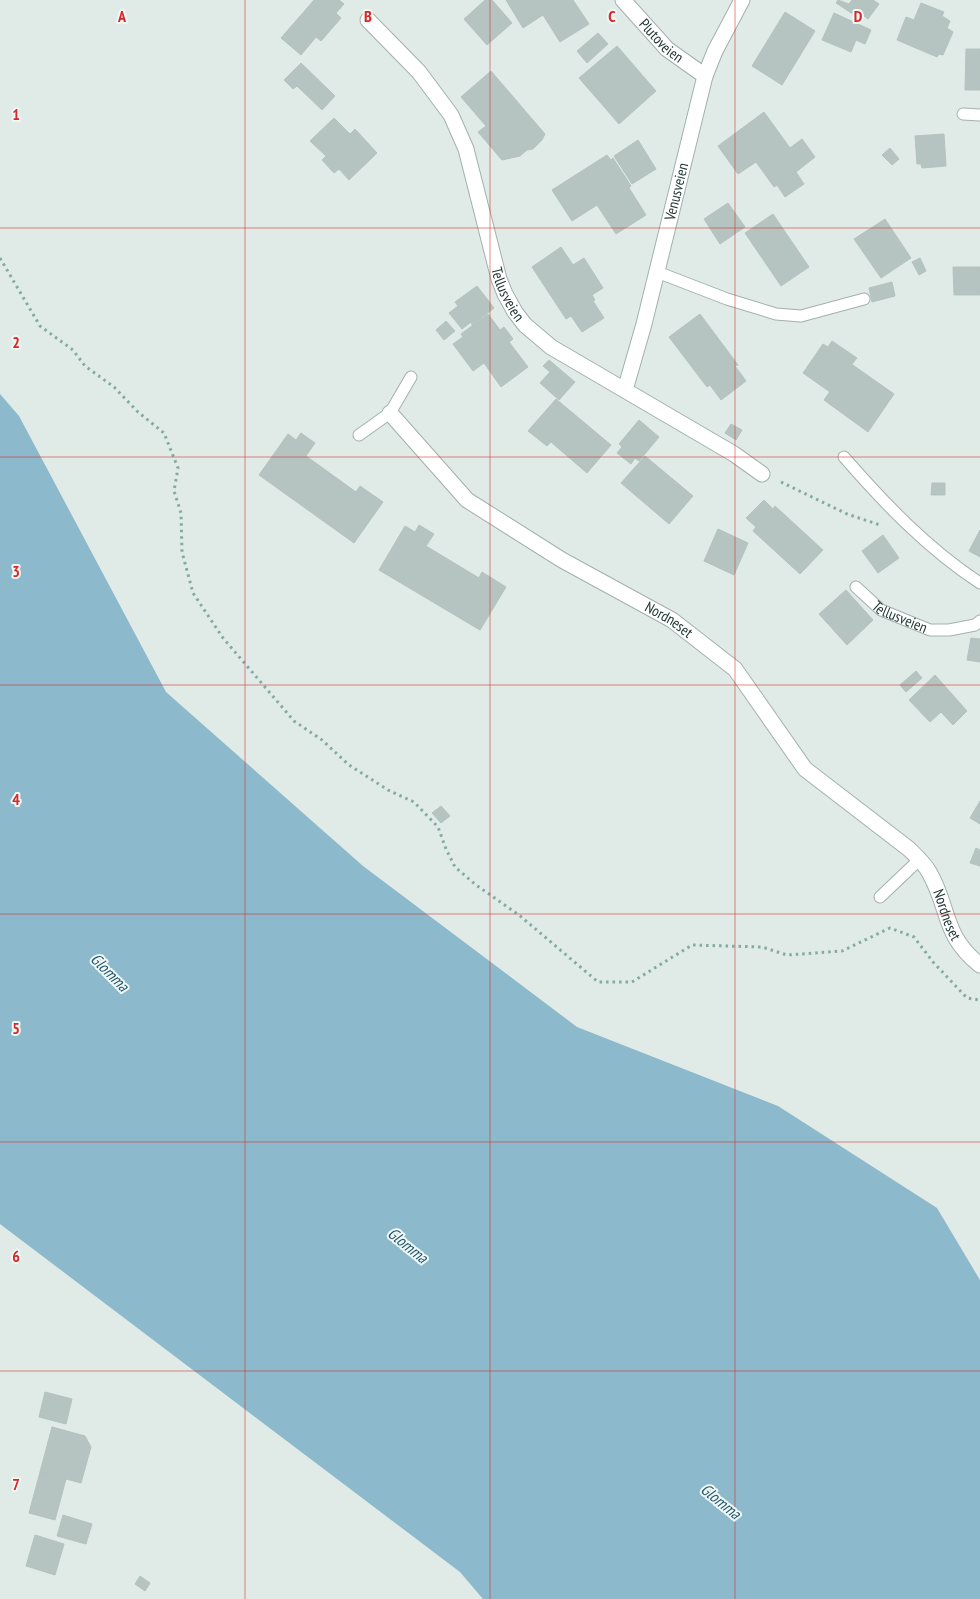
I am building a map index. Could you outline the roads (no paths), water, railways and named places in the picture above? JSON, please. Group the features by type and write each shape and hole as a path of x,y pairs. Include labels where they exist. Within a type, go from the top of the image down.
{"street":[{"name":"Plutoveien","path":"624,0 667,49 705,76"},
{"name":"Venusveien","path":"625,390 657,272 705,76 715,51 742,0"},
{"name":"Tellusveien","path":"368,20 420,72 451,115 466,149 499,279 515,312 531,330 551,347 734,454 762,474"},
{"name":"Nordneset","path":"390,413 467,500 562,560 672,620 735,669 805,768 920,859 929,872 956,941 980,965"}],"lane":[{"path":"963,114 980,115"},
{"path":"657,272 776,314 801,316 864,299"},
{"path":"359,435 390,413 411,378"},
{"path":"844,457 873,490 929,545 956,567 980,583"},
{"name":"Tellusveien","path":"856,586 881,610 930,630 949,630 975,625 980,621"},
{"path":"880,897 920,859"}],"water":[{"name":"Glomma","path":"0,394 19,416 166,692 363,866 577,1027 778,1106 937,1208 980,1280 980,1599 483,1599 460,1572 0,1224"}]}
